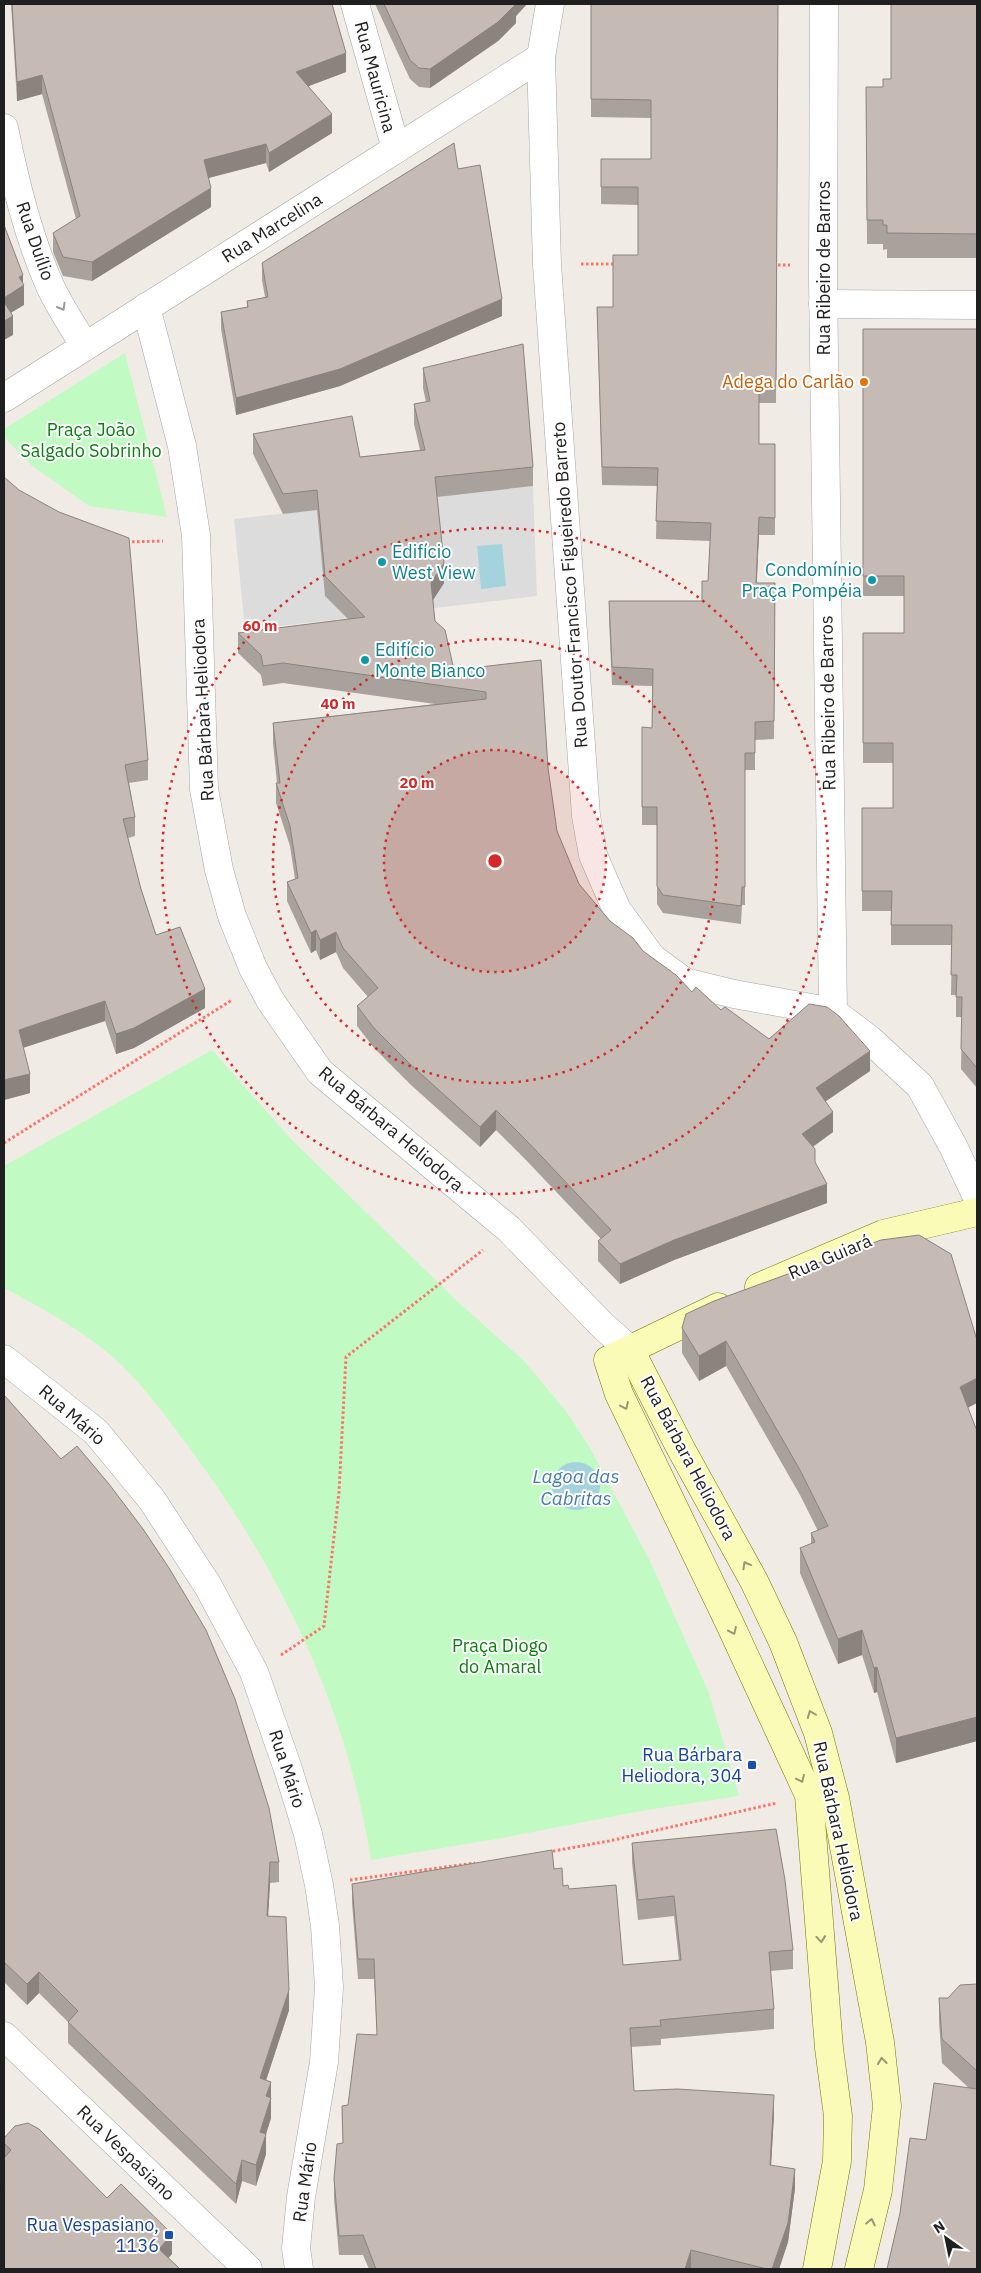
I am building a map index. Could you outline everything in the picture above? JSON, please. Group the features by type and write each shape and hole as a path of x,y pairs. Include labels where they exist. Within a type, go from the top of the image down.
{"street":[{"name":"Rua Mauricina","path":"355,4 396,149"},
{"name":"Rua Doutor Francisco Figueiredo Barreto","path":"550,4 541,57 547,264 586,816 593,855 617,910 635,937 652,958 685,982 734,994 833,1012"},
{"name":"Rua Ribeiro de Barros","path":"824,4 823,304 833,1012"},
{"name":"Rua Marcelina","path":"4,398 541,57"},
{"name":"Rua Duílio","path":"4,128 13,175 30,236 51,287 85,346"},
{"path":"823,304 977,305"},
{"name":"Rua Bárbara Heliodora","path":"146,307 182,446 196,535 204,789 219,870 232,916 260,983 320,1072 509,1229 602,1325 619,1355 681,1449 754,1581 784,1642 818,1732 835,1798 848,1878 880,2042 887,2106 878,2190 859,2269"},
{"path":"833,1012 869,1040 920,1086 953,1146 977,1197"},
{"name":"Rua Guiará","path":"619,1355 762,1285 883,1234 977,1212"},
{"name":"Rua Bárbara Heliodora","path":"619,1355 619,1394 725,1613 809,1795 830,2048 838,2116 837,2161 817,2269"},
{"name":"Rua Mário","path":"4,1359 96,1432 152,1500 208,1586 254,1672 305,1825 319,1885 325,1926 329,1987 324,2062 301,2197 296,2248 299,2269"},
{"name":"Rua Vespasiano","path":"4,2036 248,2269"}],"path":[{"path":"547,264 625,264"},
{"path":"769,265 823,266"},
{"path":"120,541 158,541 196,535"},
{"path":"4,1142 260,983"},
{"path":"254,1672 324,1626 339,1492 346,1357 509,1229"},
{"path":"541,1854 609,1841 809,1795"},
{"path":"319,1885 483,1862"}],"shaded area":[{"path":"533,486 537,596 245,630 234,519"}],"green space":[{"name":"Praça João Salgado Sobrinho","path":"125,353 167,517 89,506 31,465 4,437 4,429"},
{"name":"Praça Diogo do Amaral","path":"212,1050 291,1139 455,1299 524,1361 566,1411 590,1448 650,1561 709,1693 739,1796 641,1811 502,1838 371,1860 360,1804 345,1749 327,1695 306,1643 253,1543 223,1495 155,1402 115,1359 75,1329 4,1288 4,1166"}],"water":[{"path":"502,544 506,586 481,589 477,546"},
{"name":"Lagoa das Cabritas","path":"571,1462 581,1462 590,1466 596,1472 600,1486 596,1500 590,1506 581,1510 571,1510 562,1506 556,1500 552,1491 552,1481 556,1472 562,1466"}],"building":[{"path":"12,4 332,4 346,53 296,72 332,114 269,153 266,144 204,160 211,188 92,262 63,257 53,233 80,216 42,75 17,82"},
{"path":"384,4 516,4 498,22 430,69 419,68 410,60"},
{"path":"591,4 778,4 776,386 759,386 759,444 775,444 775,518 759,517 756,583 775,583 774,721 755,722 755,753 745,753 745,887 742,887 741,906 663,895 657,886 657,807 642,807 642,727 652,728 653,669 612,667 609,601 702,601 702,581 708,581 711,523 656,521 658,468 602,467 597,307 613,307 613,255 638,255 638,187 601,187 601,159 651,159 651,100 591,99"},
{"path":"891,4 977,4 977,234 887,233 887,225 883,225 883,220 867,220 866,87 883,87 883,79 891,79"},
{"path":"454,143 458,169 480,165 502,299 340,369 236,398 221,312 248,307 247,301 268,297 262,263"},
{"path":"4,225 23,275 19,277 24,285 4,298"},
{"path":"4,302 13,316 4,321"},
{"path":"863,329 977,329 977,1068 961,1049 962,997 956,997 957,975 951,975 952,925 891,925 892,891 862,891 862,808 893,808 893,743 863,743 863,633 904,633 904,576 863,576"},
{"path":"523,344 533,467 435,477 444,563 431,583 435,621 445,630 454,670 541,660 548,768 557,831 579,884 610,921 633,938 643,951 676,975 692,992 696,987 721,1010 725,1007 769,1039 809,1004 827,1007 839,1016 870,1051 816,1088 833,1112 802,1134 815,1149 815,1162 827,1184 674,1240 620,1264 598,1241 611,1230 496,1110 480,1127 411,1065 374,1028 357,1006 378,988 343,948 336,932 320,940 316,930 311,933 287,882 298,878 290,826 276,783 280,783 273,723 486,699 486,692 283,663 263,666 261,655 238,633 365,617 325,576 317,490 283,494 253,434 352,416 360,457 425,450 414,404 430,401 423,368"},
{"path":"4,477 19,490 59,512 129,538 148,760 125,765 135,817 123,819 141,889 156,935 180,927 205,989 134,1028 116,1034 105,1001 19,1030 30,1074 4,1080"},
{"path":"919,1235 951,1254 977,1340 977,1378 960,1387 977,1431 977,1717 896,1738 877,1667 874,1668 862,1630 838,1639 800,1548 815,1542 811,1533 828,1526 800,1470 726,1341 699,1356 682,1328 686,1314 714,1301 881,1240"},
{"path":"4,1395 61,1459 77,1446 143,1529 169,1568 206,1630 235,1699 269,1808 279,1862 270,1862 267,1916 286,1917 289,1990 260,2078 271,2082 266,2096 271,2098 260,2132 266,2134 256,2165 242,2160 236,2184 68,2022 78,2011 39,1972 27,1984 4,1962"},
{"path":"776,1829 785,1880 793,1950 769,1952 774,2009 660,2020 661,2026 630,2028 634,2091 677,2089 774,2095 770,2165 795,2169 788,2223 772,2269 691,2250 685,2269 376,2269 363,2235 339,2236 334,2179 337,2144 343,2143 342,2106 348,2105 357,2034 377,2035 374,1959 358,1959 352,1884 552,1850 554,1869 562,1868 563,1886 568,1885 569,1889 616,1885 623,1965 681,1960 674,1896 638,1900 632,1843"},
{"path":"977,1984 977,2071 942,2039 939,1998 948,1998 960,1985"},
{"path":"934,2083 977,2089 977,2269 887,2269 900,2213 910,2138 926,2140"},
{"path":"28,2123 39,2129 107,2198 121,2184 172,2234 159,2249 180,2269 4,2269 4,2158 11,2150 4,2143 4,2138 15,2126"}],"place":[{"name":"Adega do Carlão","path":"864,382"},
{"name":"Edifício West View","path":"382,562"},
{"name":"Condomínio Praça Pompéia","path":"872,580"},
{"name":"Edifício Monte Bianco","path":"365,660"},
{"name":"Rua Bárbara Heliodora, 304","path":"752,1765"},
{"name":"Rua Vespasiano, 1136","path":"169,2235"}]}
